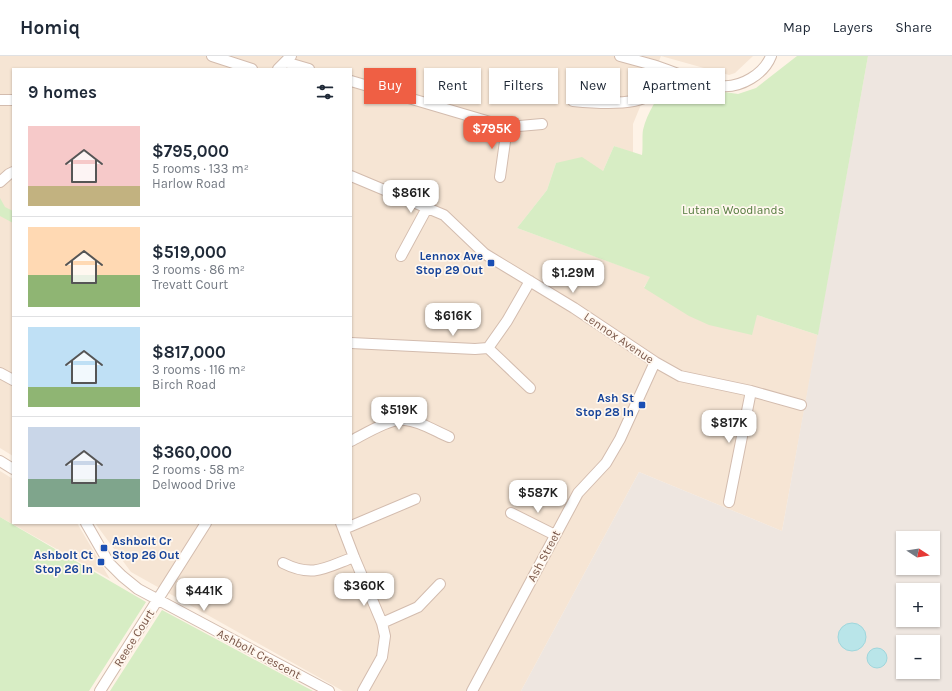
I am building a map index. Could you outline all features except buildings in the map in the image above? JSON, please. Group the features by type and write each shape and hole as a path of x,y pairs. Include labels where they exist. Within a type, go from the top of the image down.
{"street":[{"path":"212,56 249,68"},
{"path":"620,56 659,68"},
{"path":"725,86 740,84 757,74 769,62 771,56"},
{"path":"285,62 306,68"},
{"path":"352,81 507,127 542,124"},
{"path":"0,100 12,100"},
{"path":"500,177 507,127"},
{"path":"0,182 12,172"},
{"name":"Lennox Avenue","path":"352,176 444,215 485,254 574,308 655,362 680,376 751,390 801,405"},
{"path":"401,256 427,208"},
{"path":"488,348 507,321 530,281"},
{"path":"352,343 475,349 488,348 530,388"},
{"name":"Ash Street","path":"472,691 554,535 578,493 606,463 620,439 655,362"},
{"path":"0,372 12,379"},
{"path":"729,502 751,390"},
{"path":"352,440 389,422 404,419 413,421 449,437"},
{"path":"0,461 12,467"},
{"path":"352,523 415,499"},
{"path":"511,513 554,535"},
{"name":"Ashbolt Crescent","path":"87,524 109,563 138,589 329,691"},
{"name":"Reece Court","path":"100,691 205,524"},
{"path":"343,526 354,557 382,622 385,636 382,657 363,691"},
{"path":"283,563 294,568 304,570 319,570 354,557"},
{"path":"382,622 418,607 440,584"}],"shaded area":[{"path":"0,56 661,56 656,68 628,68 628,104 641,104 633,124 633,153 614,146 603,171 556,163 547,190 517,228 651,277 644,287 757,315 818,335 782,531 639,472 521,691 343,691 131,572 96,524 352,524 352,68 12,68 12,455 0,448"},
{"path":"661,56 753,56 735,73 729,75 725,74 725,68 704,68"},
{"path":"868,56 952,56 952,691 521,691 639,472 782,531"},
{"path":"0,471 12,478 12,524 0,517"},
{"path":"12,524 78,524 110,579"}],"green space":[{"name":"Lutana Woodlands","path":"797,56 868,56 818,335 757,315 752,335 709,325 689,316 644,288 650,277 517,228 547,190 556,163 582,157 603,171 614,146 642,155 645,123 654,104 725,104 725,92 738,94 756,88"},
{"path":"0,198 5,207 12,210 12,222 0,216"},
{"path":"0,517 146,602 89,691 0,691"},
{"path":"162,610 313,691 110,691"}],"water":[{"path":"852,623 862,627 866,637 862,647 852,651 842,647 838,637 842,627"},
{"path":"877,648 884,651 887,658 884,665 877,668 870,665 867,658 870,651"}],"place":[{"name":"Lennox Ave Stop 29 Out","path":"491,263"},
{"name":"Ash St Stop 28 In","path":"642,405"},
{"name":"Ashbolt Cr Stop 26 Out","path":"104,548"},
{"name":"Ashbolt Ct Stop 26 In","path":"101,562"}]}
